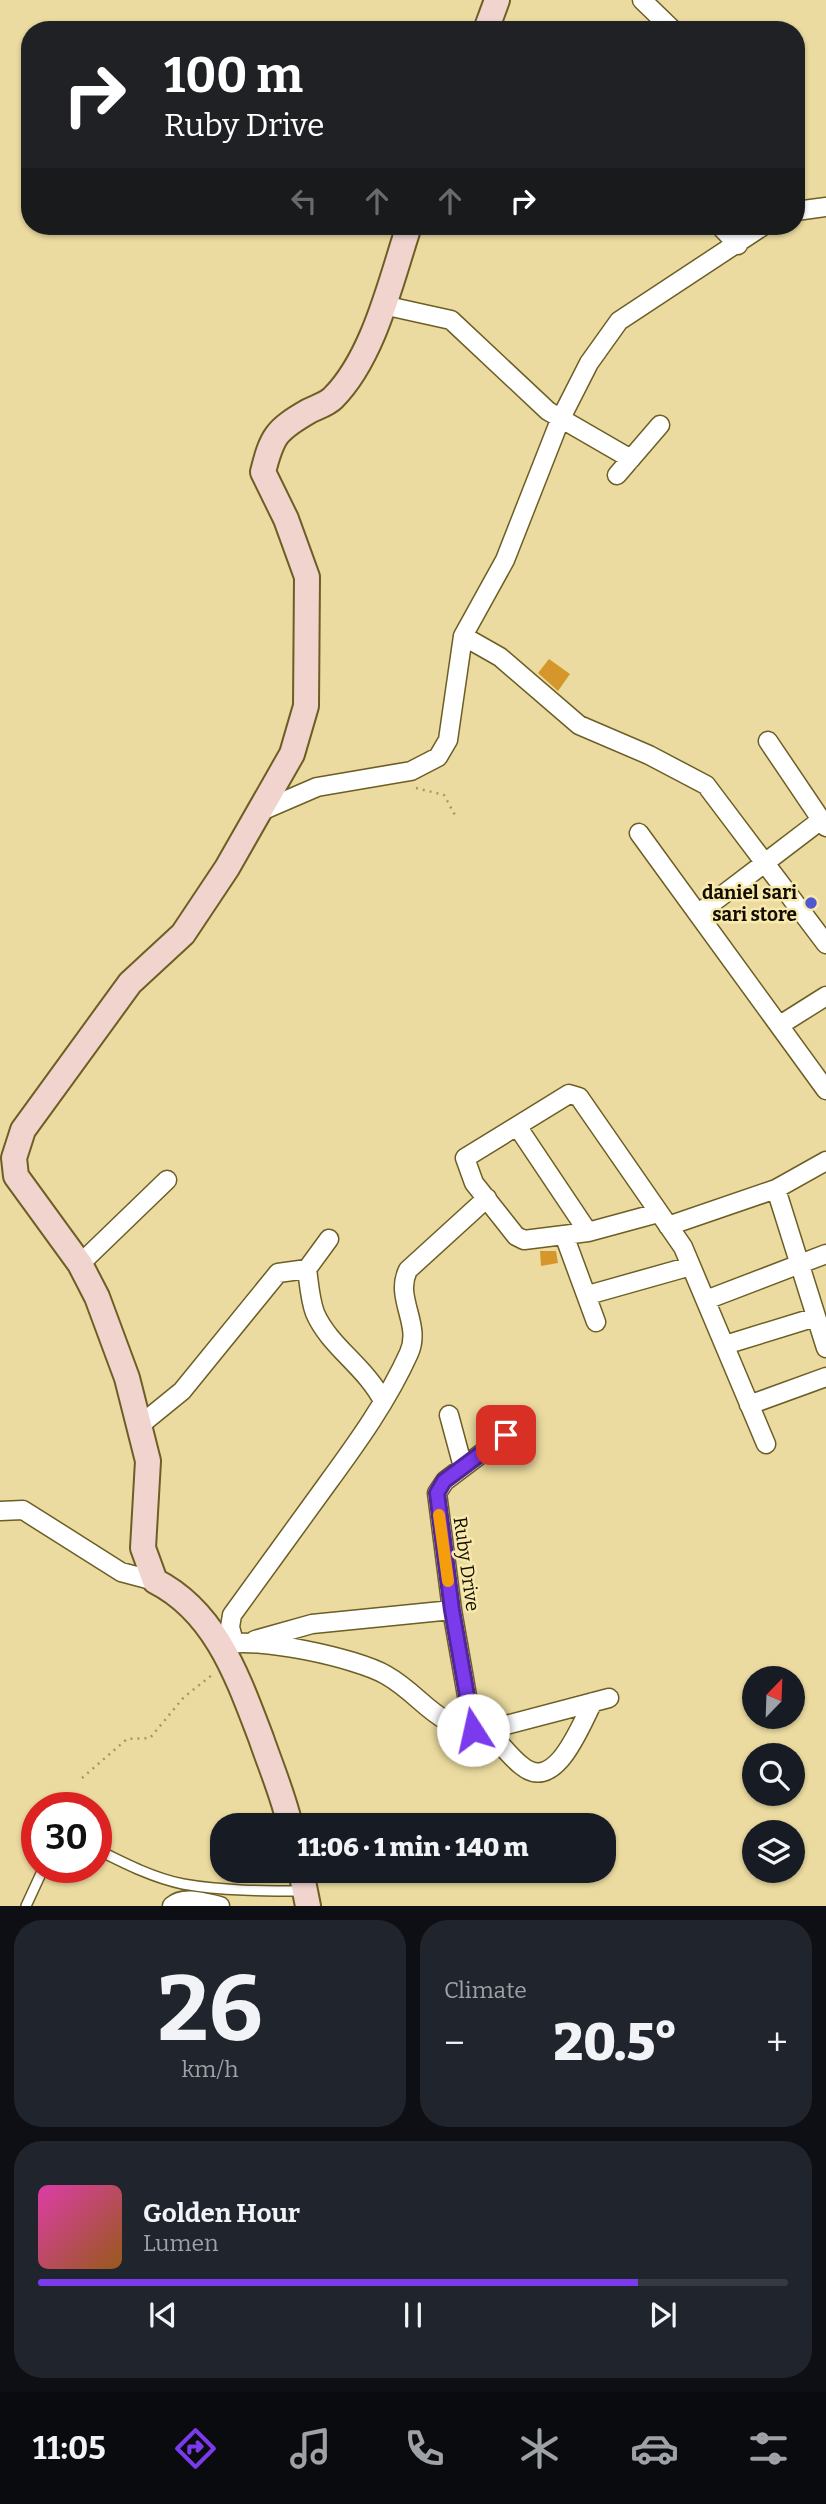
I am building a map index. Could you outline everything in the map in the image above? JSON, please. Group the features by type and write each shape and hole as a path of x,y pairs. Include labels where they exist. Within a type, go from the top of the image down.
{"street":[{"path":"489,21 496,0"},
{"path":"642,0 664,21"},
{"path":"805,210 826,207"},
{"path":"155,1581 142,1548 148,1461 127,1378 97,1297 80,1264 16,1176 14,1158 17,1143 130,983 183,934 227,868 292,754 306,706 307,577 286,519 263,472 272,438 296,419 332,399 356,364 383,305 406,235"},
{"path":"729,235 738,245"},
{"path":"259,812 317,787 411,771 438,757 448,740 463,636 505,560 560,420 589,363 619,321 751,235"},
{"path":"383,305 451,320 560,420 631,459"},
{"path":"617,475 660,425"},
{"path":"463,636 500,657 579,725 649,755 706,785 826,944"},
{"path":"699,913 823,824 768,741"},
{"path":"639,833 826,1090"},
{"path":"780,1025 826,996"},
{"path":"766,1444 691,1266 663,1219 575,1094 466,1158 465,1164 474,1182 520,1238 588,1232 663,1219 776,1189 826,1161"},
{"path":"517,1126 588,1232"},
{"path":"80,1264 166,1180"},
{"path":"776,1189 826,1348"},
{"path":"286,1813 234,1647 230,1626 232,1615 383,1401 410,1350 413,1338 402,1296 403,1280 408,1270 487,1198"},
{"path":"564,1235 596,1322"},
{"path":"328,1239 307,1269 315,1313 327,1331 373,1381 383,1401"},
{"path":"706,1300 826,1254"},
{"path":"587,1295 691,1266"},
{"path":"139,1426 182,1391 278,1273 307,1269"},
{"path":"724,1346 817,1317"},
{"path":"750,1405 826,1377"},
{"path":"449,1415 463,1467"},
{"name":"Ruby Drive","path":"480,1730 452,1610 437,1493 444,1481 506,1435"},
{"path":"0,1511 23,1510 121,1572 155,1581 171,1589 234,1647 363,1664 388,1676 445,1723 480,1730 601,1700 558,1765 543,1773 522,1766 480,1730"},
{"path":"234,1647 312,1624 452,1610"},
{"path":"172,1906 177,1901 188,1900 220,1906"}],"lane":[{"path":"112,1856 155,1876 183,1884 250,1891 305,1889"},
{"path":"26,1906 37,1883"}],"path":[{"path":"415,788 444,794 456,817"},
{"path":"82,1778 127,1739 150,1738 184,1697 234,1647"}],"building":[{"path":"549,659 570,674 558,691 538,673"},
{"path":"540,1251 556,1251 558,1263 541,1266"}],"slow traffic":[{"path":"439,1515 448,1581"}],"place":[{"name":"daniel sari sari store","path":"811,903"}],"route":[{"path":"473,1730 452,1610 437,1493 444,1481 506,1435"}]}
